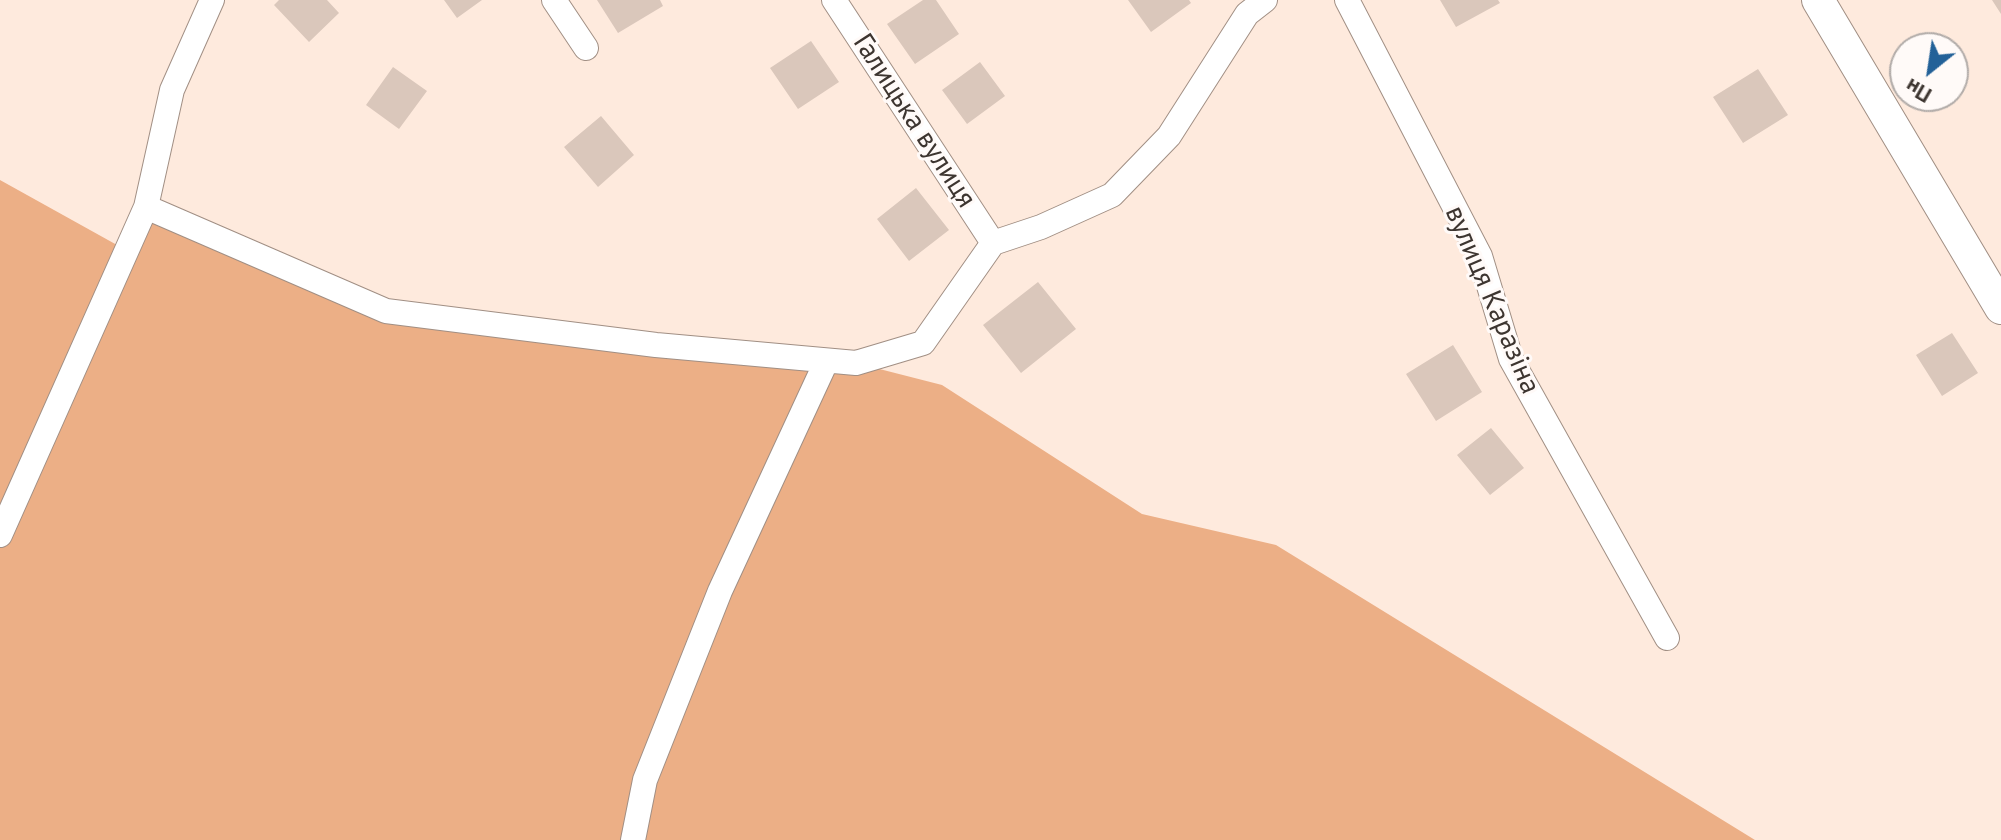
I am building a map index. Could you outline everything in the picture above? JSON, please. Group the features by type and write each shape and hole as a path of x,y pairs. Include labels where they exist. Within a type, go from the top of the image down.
{"street":[{"path":"0,535 146,207 172,90 212,0"},
{"path":"554,0 586,48"},
{"name":"Галицька вулиця","path":"834,0 993,243"},
{"name":"вулиця Каразіна","path":"1347,0 1480,256 1511,359 1667,638"},
{"path":"1818,0 2001,308"},
{"path":"146,207 386,311 656,345 856,363 923,343 993,243 1041,227 1112,195 1169,136 1250,5"},
{"path":"633,840 645,780 720,591 826,362"}],"shaded area":[{"path":"0,180 126,250 146,207 386,311 856,363 942,385 1142,514 1276,545 1755,840 0,840"}],"building":[{"path":"279,0 327,0 339,13 309,42 274,5"},
{"path":"444,0 482,0 457,18"},
{"path":"597,0 660,0 663,6 618,33"},
{"path":"923,0 936,0 959,34 915,64 887,24"},
{"path":"1128,0 1189,0 1191,3 1151,32"},
{"path":"1440,0 1498,0 1500,3 1456,27"},
{"path":"1992,0 2001,0 2001,14"},
{"path":"811,41 839,82 798,109 770,68"},
{"path":"980,62 1005,96 967,124 942,90"},
{"path":"393,67 427,91 399,129 366,105"},
{"path":"1758,69 1788,115 1743,143 1713,97"},
{"path":"601,116 634,155 598,187 564,147"},
{"path":"916,188 949,230 909,261 877,219"},
{"path":"1038,282 1076,329 1021,373 983,325"},
{"path":"1952,333 1978,373 1942,396 1916,355"},
{"path":"1453,345 1482,392 1436,421 1406,374"},
{"path":"1491,428 1524,468 1490,495 1457,455"}]}
